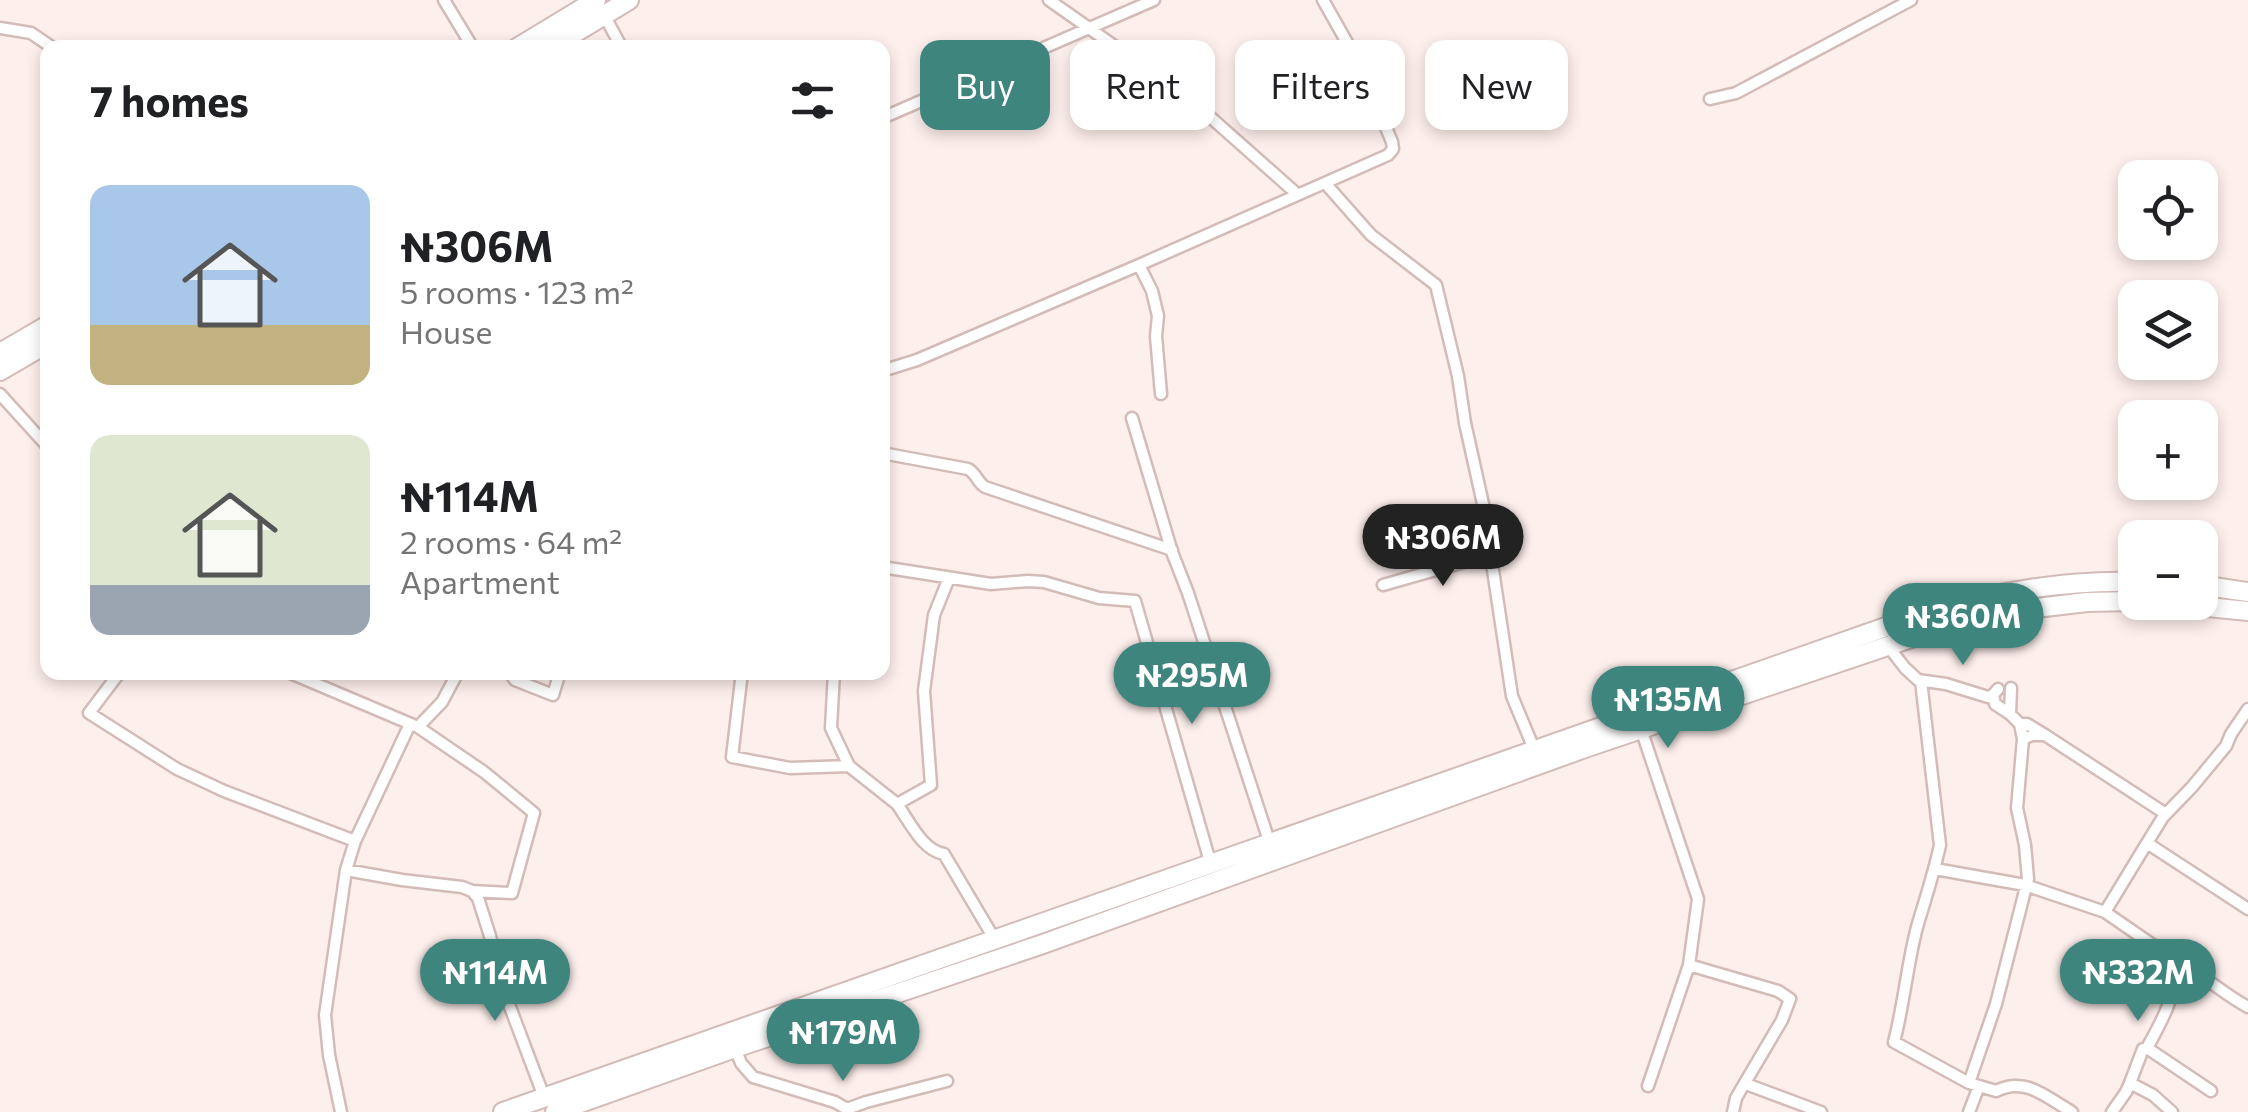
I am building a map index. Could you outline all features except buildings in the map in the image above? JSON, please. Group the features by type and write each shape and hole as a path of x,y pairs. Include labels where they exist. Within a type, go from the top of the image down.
{"main road":[{"path":"533,40 600,7 629,0"},
{"path":"560,40 600,7"},
{"path":"0,353 40,330"},
{"path":"0,370 40,348"},
{"path":"550,1105 995,940 1969,600 2040,587 2118,582"},
{"path":"2218,588 2248,592"},
{"path":"503,1112 550,1105 736,1048 1040,945 1640,729 1962,622 2003,612 2118,602"},
{"path":"2218,609 2248,612"}],"street":[{"path":"444,0 468,40"},
{"path":"1049,0 1191,100 1297,194"},
{"path":"890,115 1154,0"},
{"path":"890,368 1139,266 1379,160 1393,149 1362,69 1323,0"},
{"path":"1710,99 1736,93 1911,0"},
{"path":"600,7 618,40"},
{"path":"0,28 31,33 41,40"},
{"path":"1325,183 1371,235 1436,285 1483,504 1512,696 1534,749"},
{"path":"1139,266 1152,291 1158,316 1156,336 1162,394"},
{"path":"0,394 40,438"},
{"path":"1132,418 1270,844"},
{"path":"890,454 968,469 985,487 1172,550"},
{"path":"1383,585 1492,554"},
{"path":"890,568 991,584 1044,582 1099,598 1136,601 1210,865"},
{"path":"897,804 931,785 924,690 934,615 949,578"},
{"path":"1888,646 1905,668 1922,680 1988,697 1996,692 1995,704 2010,714 2024,732 2017,808 2028,871 1969,1112"},
{"path":"114,680 89,713 177,769 224,791 355,840"},
{"path":"307,680 414,726 484,772 534,813 512,893 472,891 346,870"},
{"path":"341,1112 324,1015 346,870 355,840 414,726 442,702 454,680"},
{"path":"515,680 553,695 558,680"},
{"path":"741,680 732,757 790,768 849,766"},
{"path":"834,680 831,728 849,766 897,804 932,852 944,854 995,940"},
{"path":"1922,680 1940,845 1917,928 1894,1042 1974,1084 1996,1091 2005,1086 2024,1085 2072,1112"},
{"path":"2010,714 2011,688"},
{"path":"2105,912 2166,814 2226,746 2248,709"},
{"path":"1640,729 1698,898 1689,965 1648,1086"},
{"path":"2024,732 2046,735 2166,814"},
{"path":"2147,843 2248,910"},
{"path":"1935,869 2025,884 2105,912 2248,1007"},
{"path":"472,891 478,898 504,990 550,1105"},
{"path":"2112,1112 2126,1092 2143,1049 2147,1048 2172,997 2178,976 2176,961"},
{"path":"1689,965 1778,991 1790,999 1782,1020 1736,1098 1733,1112"},
{"path":"736,1048 740,1063 753,1078 835,1102 848,1111 866,1102 947,1081"},
{"path":"2147,1048 2211,1090"},
{"path":"2130,1083 2153,1095 2172,1112"},
{"path":"1746,1084 1821,1112"}]}
